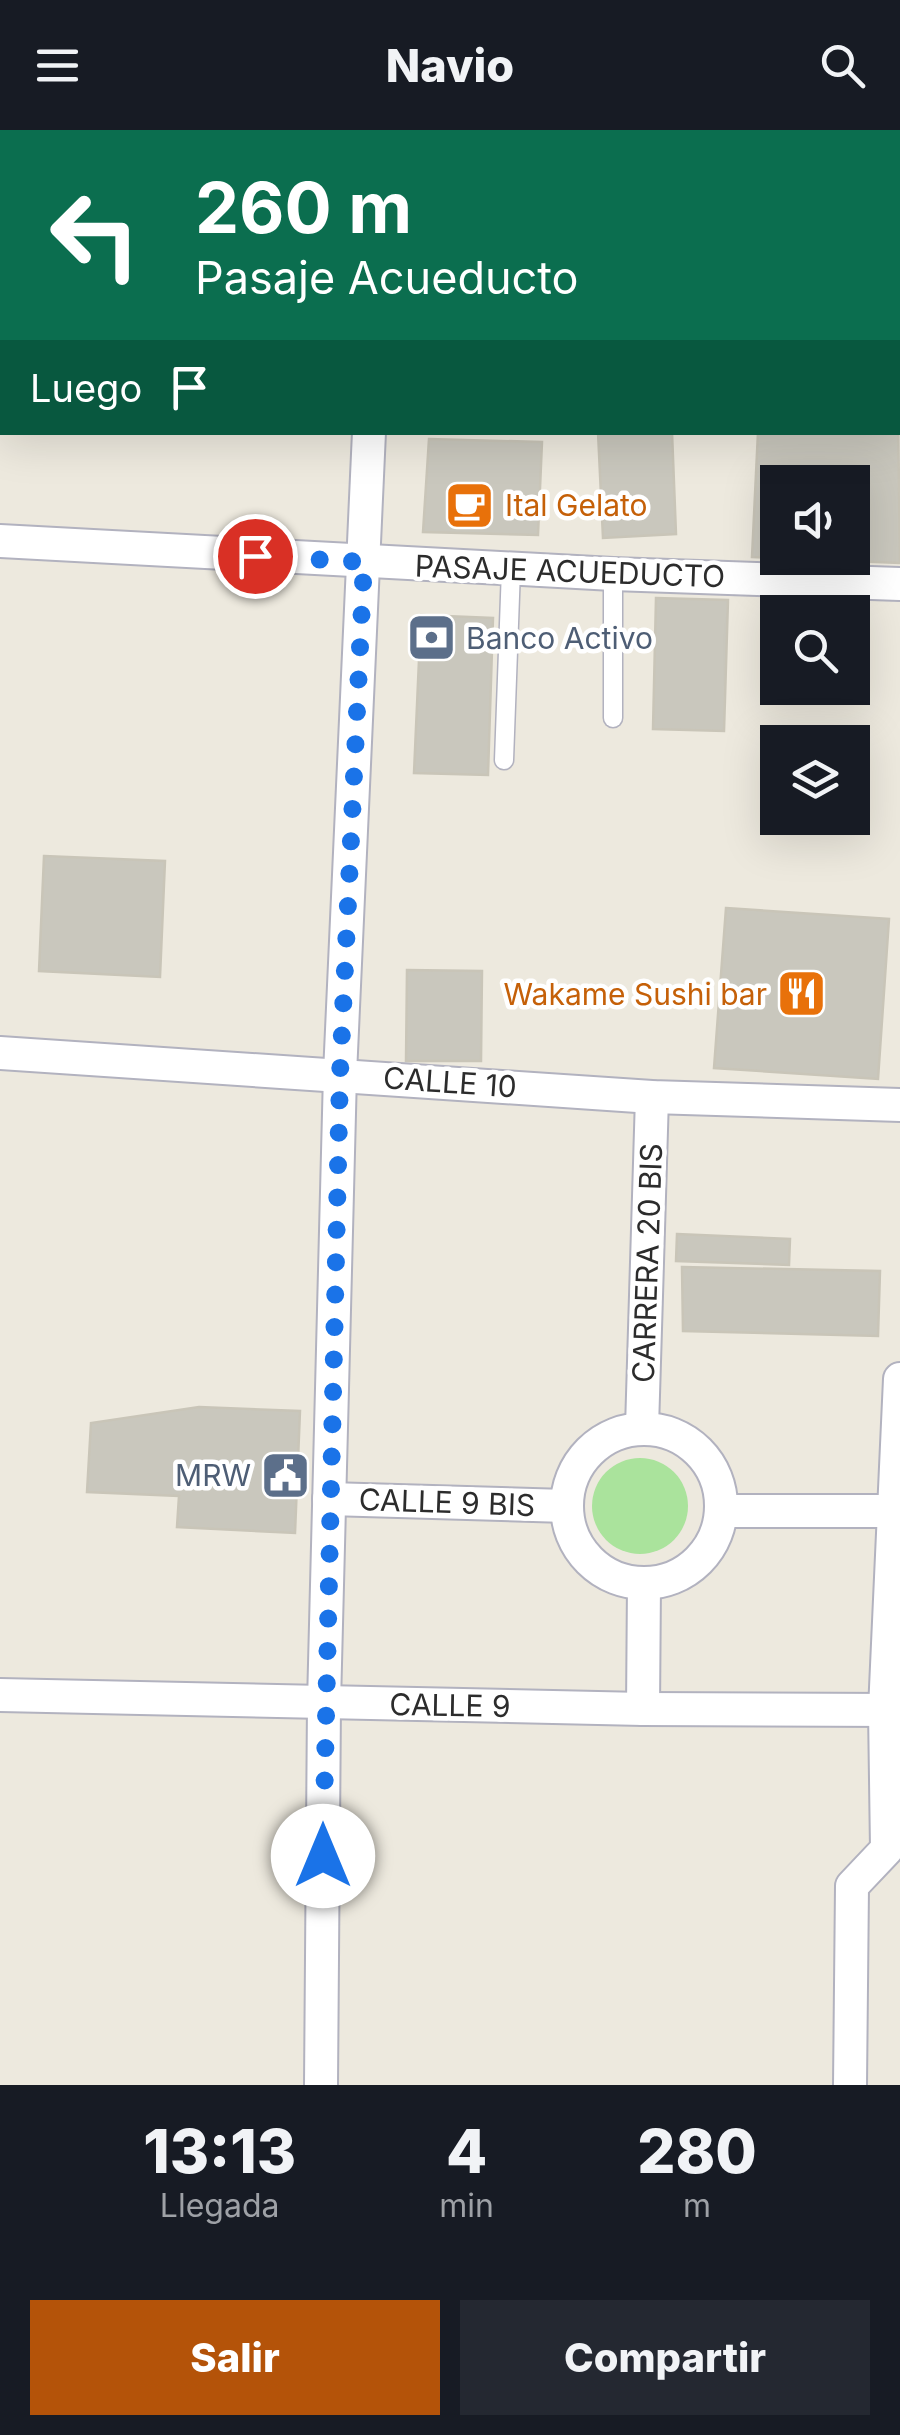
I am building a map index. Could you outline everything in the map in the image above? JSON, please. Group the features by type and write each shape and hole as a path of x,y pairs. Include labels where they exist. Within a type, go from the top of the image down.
{"street":[{"path":"321,2085 324,1703 340,1074 369,435"},
{"name":"PASAJE ACUEDUCTO","path":"0,540 364,562 900,584"},
{"name":"CALLE 10","path":"0,1053 652,1097 900,1106"},
{"name":"CARRERA 20 BIS","path":"642,1428 652,1097"},
{"path":"850,2085 852,1886 894,1856 894,1511 900,1378"},
{"path":"642,1428 668,1432 690,1444 708,1462 719,1485 722,1510 705,1553 688,1569 667,1579 644,1583 605,1573 589,1560 568,1526 566,1506 576,1467 588,1452 622,1431 642,1428"},
{"name":"CALLE 9 BIS","path":"329,1499 566,1506"},
{"path":"722,1510 894,1511"},
{"path":"644,1583 644,1709"},
{"name":"CALLE 9","path":"0,1695 644,1709 893,1710"}],"lane":[{"path":"504,760 512,569"},
{"path":"613,574 613,718"}],"green space":[{"path":"640,1458 658,1462 674,1472 684,1488 688,1506 684,1524 674,1540 658,1550 640,1554 622,1550 606,1540 596,1524 592,1506 596,1488 606,1472 622,1462"}],"building":[{"path":"598,435 672,435 676,534 603,538"},
{"path":"758,435 898,435 900,563 870,562 870,465 760,465 760,557 752,557"},
{"path":"429,439 542,442 538,535 423,532"},
{"path":"656,598 728,600 724,731 653,729"},
{"path":"421,615 493,618 488,775 414,773"},
{"path":"44,856 165,861 160,977 39,971"},
{"name":"Wakame Sushi bar","path":"726,908 889,919 878,1079 714,1068"},
{"path":"407,970 482,971 481,1061 406,1061"},
{"path":"677,1234 790,1239 789,1265 676,1261"},
{"path":"682,1267 880,1271 878,1336 683,1331"},
{"path":"199,1407 300,1411 295,1533 177,1527 179,1496 87,1492 91,1423"}],"place":[{"name":"Ital Gelato","path":"470,505"},
{"name":"Banco Activo","path":"431,638"},
{"name":"Wakame Sushi bar","path":"802,994"},
{"name":"MRW","path":"286,1475"}],"route":[{"path":"255,556 364,562 340,1074 323,1856"}]}
